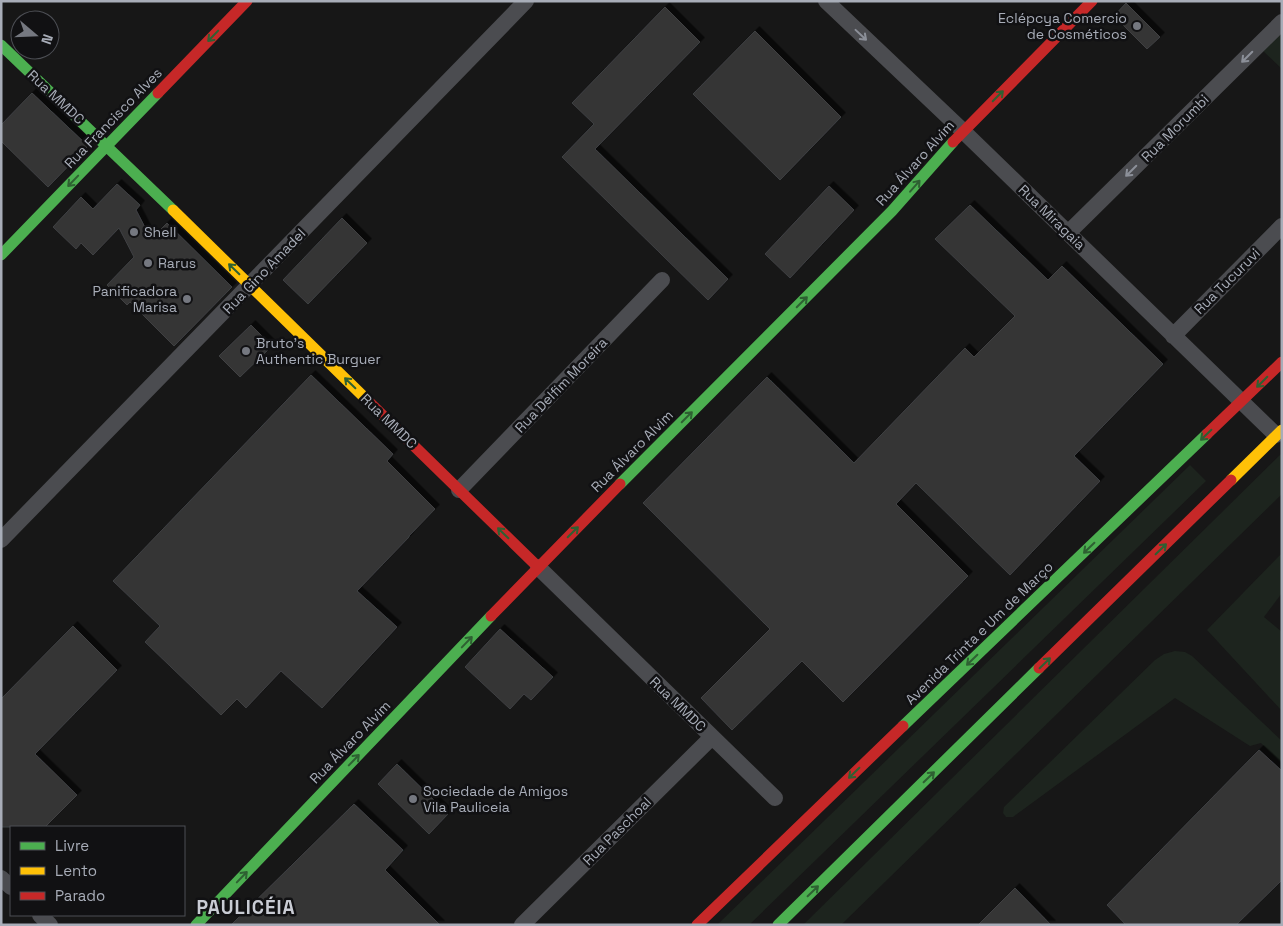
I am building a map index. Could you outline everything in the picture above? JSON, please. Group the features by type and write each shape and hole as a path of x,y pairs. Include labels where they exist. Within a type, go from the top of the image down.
{"street":[{"name":"Rua Francisco Alves","path":"1,255 247,1"},
{"name":"Rua Gino Amadel","path":"1,540 526,1"},
{"name":"Rua Miragaia","path":"826,1 1242,402 1279,432"},
{"name":"Rua Álvaro Alvim","path":"196,925 538,567 892,211 963,131 1092,1"},
{"name":"Rua Morumbi","path":"1068,233 1282,22"},
{"name":"Rua MMDC","path":"1,45 250,285 775,798"},
{"name":"Rua Tucuruvi","path":"1173,336 1282,226"},
{"name":"Rua Delfim Moreira","path":"459,490 662,280"},
{"name":"Avenida Trinta e Um de Março","path":"696,925 1282,362"},
{"path":"778,925 1279,432"},
{"name":"Rua Paschoal","path":"522,925 712,737"},
{"path":"41,916 50,925"}],"shaded area":[{"path":"1282,29 1282,69 1262,50"},
{"path":"1282,453 1282,494 841,925 803,925"},
{"path":"1190,465 1206,481 749,925 717,925"},
{"path":"1282,553 1282,593 1264,617 1282,632 1282,711 1207,630"},
{"path":"1175,651 1185,652 1192,656 1282,741 1282,764 1261,743 1250,746 1175,698 1013,817 1006,817 1003,813 1004,807 1155,660 1164,654"}],"building":[{"name":"Eclépcya Comercio de Cosméticos","path":"1126,3 1160,37 1147,49 1114,16"},
{"path":"665,7 700,42 595,149 728,279 708,300 562,157 594,124 572,103"},
{"path":"755,31 841,117 780,180 693,94"},
{"path":"32,93 88,146 48,187 1,141 1,125"},
{"path":"117,184 140,205 136,210 151,239 167,223 232,287 174,346 130,302 127,305 107,285 134,257 119,228 93,255 81,243 76,249 53,227 81,197 93,209"},
{"path":"829,186 854,210 790,278 765,254"},
{"path":"970,205 1048,280 1062,266 1163,364 1074,456 1100,481 1010,575 916,483 896,504 968,576 843,702 802,661 732,730 701,698 770,629 643,503 767,377 854,463 965,348 974,357 1015,316 935,239"},
{"path":"342,218 367,243 308,304 283,280"},
{"name":"Bruto's Authentic Burguer","path":"251,325 272,346 240,377 219,356"},
{"path":"311,375 393,454 387,461 435,509 357,591 397,627 322,708 281,671 246,708 237,699 221,715 145,642 160,626 113,581"},
{"path":"73,626 117,670 35,754 77,795 46,826 1,827 1,699"},
{"path":"500,629 553,677 531,700 524,694 510,709 465,667"},
{"path":"1259,750 1282,771 1282,880 1236,925 1126,925 1107,905"},
{"name":"Sociedade de Amigos Vila Pauliceia","path":"397,764 448,814 429,834 378,784"},
{"path":"354,804 403,850 385,870 440,925 231,925"},
{"path":"1015,888 1051,925 978,925"}],"traffic: fast":[{"path":"1,45 173,210"},
{"path":"1,255 158,93"},
{"path":"620,484 892,211 953,142"},
{"path":"903,726 1207,434"},
{"path":"196,925 491,616"},
{"path":"778,925 1039,668"}],"traffic: slow":[{"path":"173,210 367,400"},
{"path":"1231,480 1282,430"}],"traffic: jam":[{"path":"158,93 247,1"},
{"path":"953,142 1092,1"},
{"path":"1207,434 1282,362"},
{"path":"367,400 538,567"},
{"path":"1039,668 1231,480"},
{"path":"491,616 620,484"},
{"path":"697,925 903,726"}],"place":[{"name":"Eclépcya Comercio de Cosméticos","path":"1137,26"},
{"name":"Shell","path":"134,232"},
{"name":"Rarus","path":"148,263"},
{"name":"Panificadora Marisa","path":"187,299"},
{"name":"Bruto's Authentic Burguer","path":"246,351"},
{"name":"Sociedade de Amigos Vila Pauliceia","path":"413,799"}],"district":[{"name":"PAULICÉIA","path":"246,907"}]}
